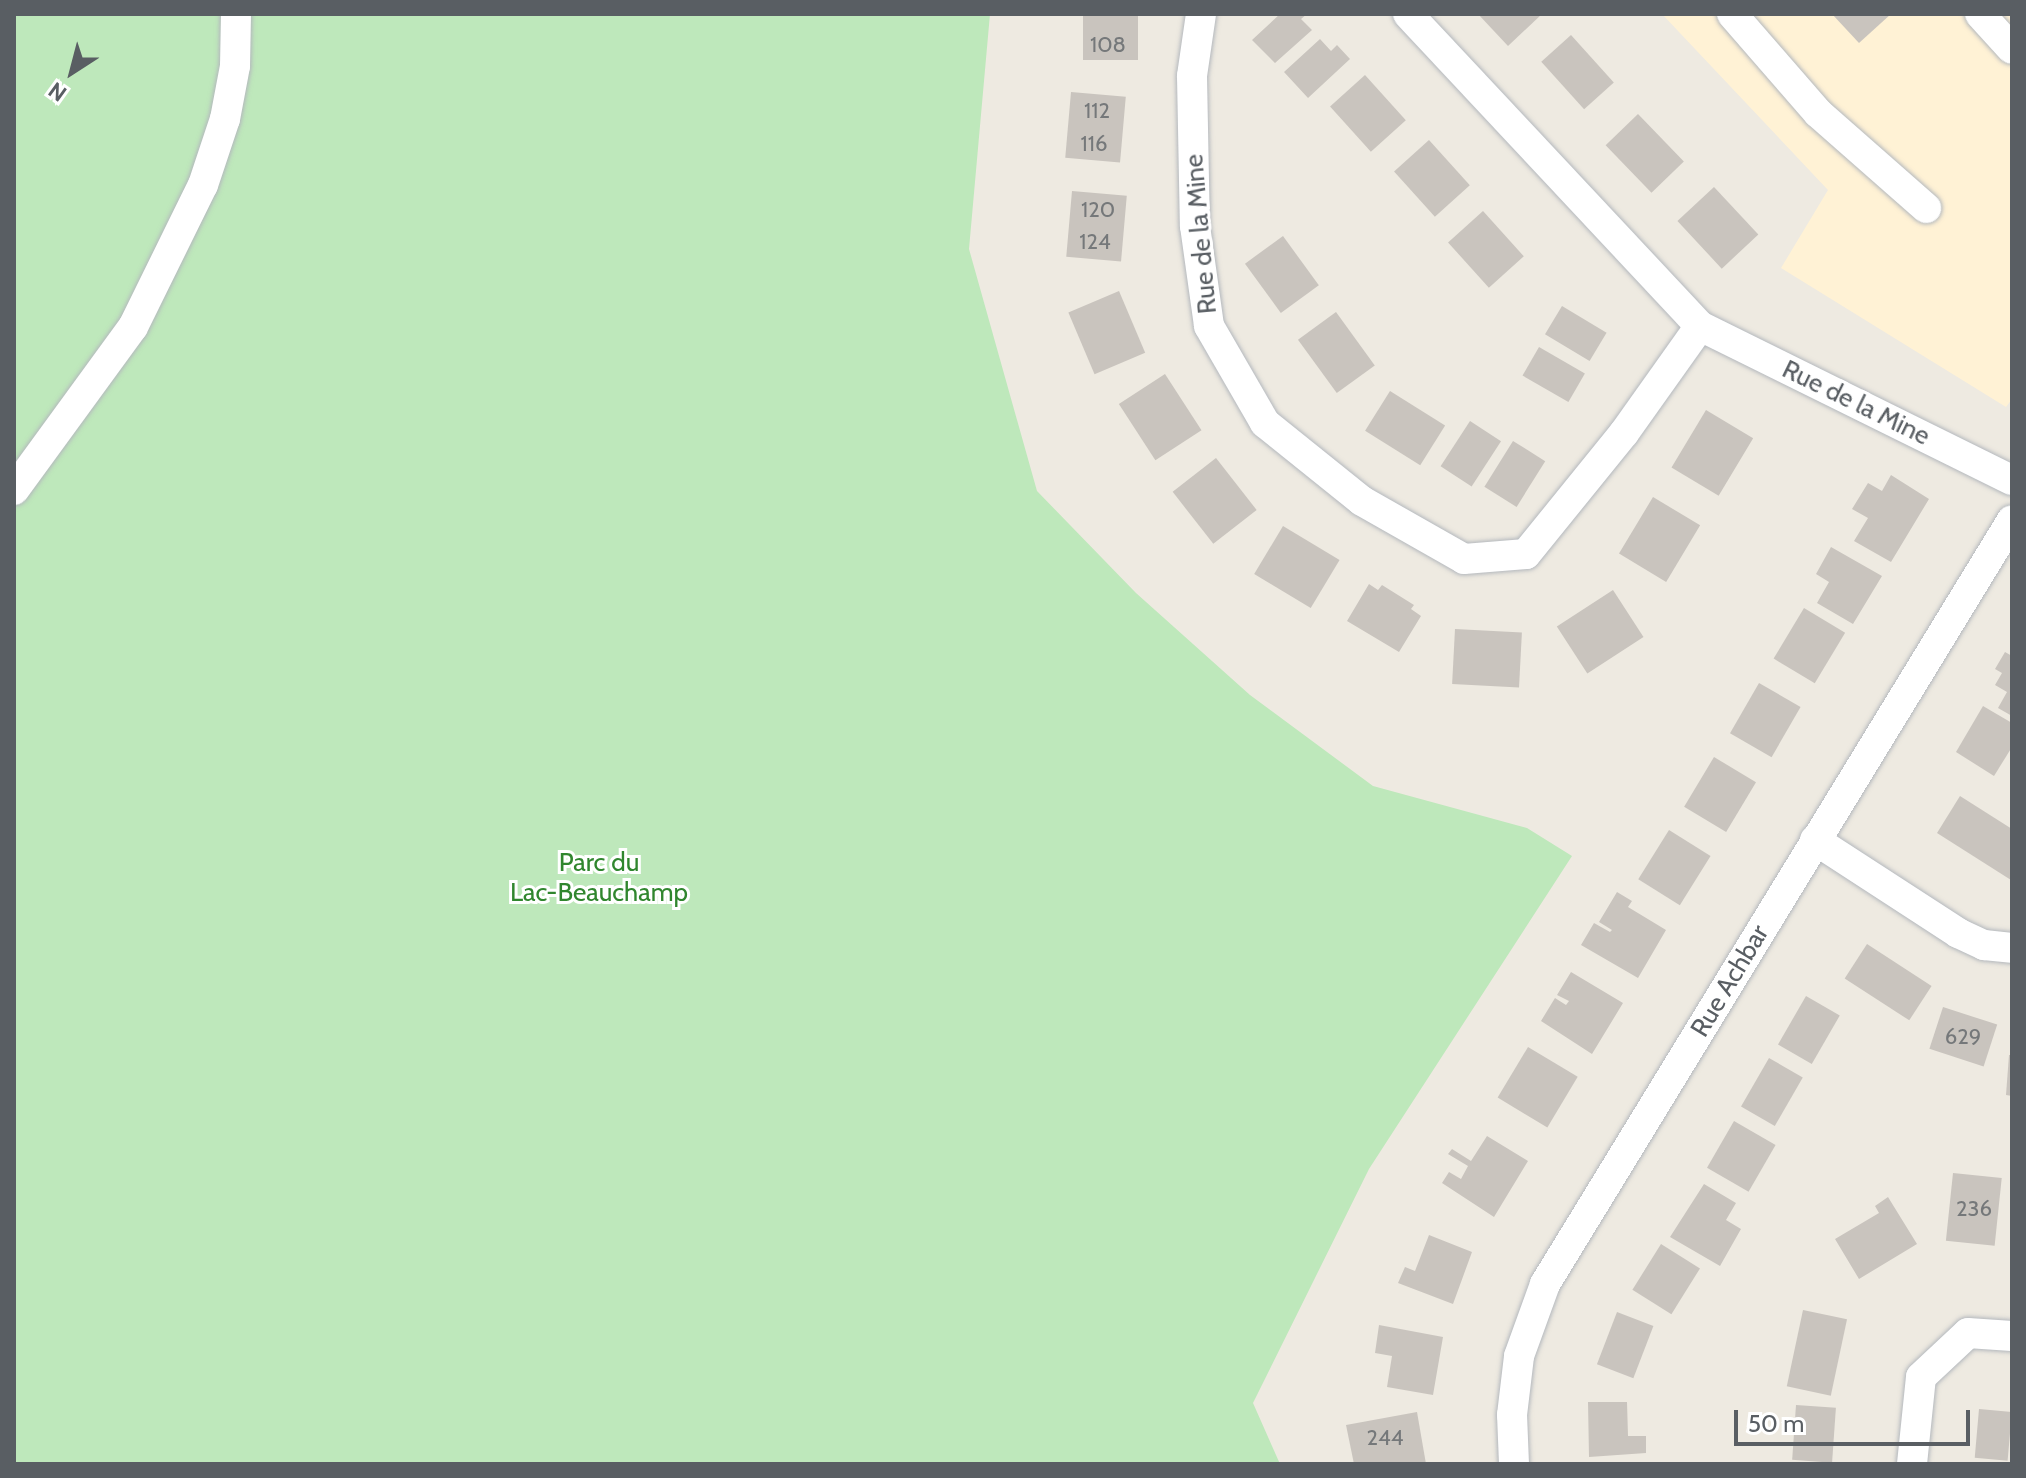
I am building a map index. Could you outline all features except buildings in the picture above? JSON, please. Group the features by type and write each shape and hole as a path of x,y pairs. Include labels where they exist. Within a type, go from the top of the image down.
{"street":[{"path":"14,490 133,327 203,185 230,92 235,66 236,14"},
{"name":"Rue de la Mine","path":"1201,14 1192,76 1195,211 1209,326 1265,423 1362,501 1464,559 1526,554 1624,433 1700,326"},
{"name":"Rue de la Mine","path":"1408,14 1700,326 2012,480"},
{"path":"1732,14 1818,113 1926,208"},
{"path":"1980,14 2012,49"},
{"name":"Rue Achbar","path":"1514,1464 1512,1415 1519,1356 1545,1284 2012,520"},
{"path":"1815,840 1958,933 1984,945 2012,948"},
{"path":"1912,1464 1921,1377 1968,1333 2012,1336"}],"shaded area":[{"path":"1662,14 2012,14 2012,399 2006,407 1781,268 1828,190"}],"green space":[{"name":"Parc du Lac-Beauchamp","path":"14,14 990,14 969,249 1037,491 1136,593 1250,695 1373,786 1527,828 1572,856 1369,1169 1253,1403 1280,1464 14,1464"}]}
